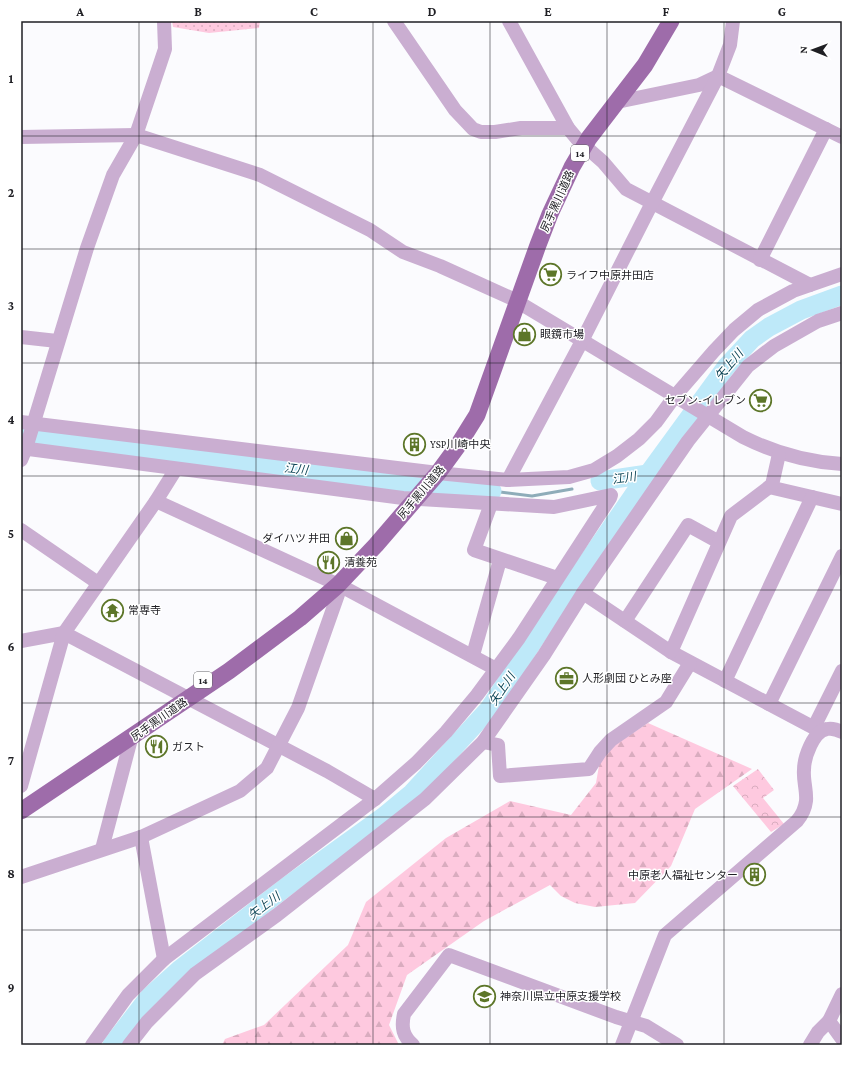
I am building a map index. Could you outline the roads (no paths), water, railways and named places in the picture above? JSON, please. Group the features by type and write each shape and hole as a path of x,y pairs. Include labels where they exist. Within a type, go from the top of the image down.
{"main road":[{"name":"尻手黒川道路","path":"21,801 262,647 300,618 380,541 411,499 457,447 477,415 515,301 550,214 577,138 634,69 664,21"},
{"name":"尻手黒川道路","path":"577,138 617,102 645,65 671,21"},
{"name":"尻手黒川道路","path":"21,811 131,739 185,696"}],"street":[{"path":"92,1045 128,995 164,959 375,799 416,763 446,732 478,695 519,638 610,498 610,495 554,507 411,499 176,468 23,452 27,423 57,341 106,194 114,175 136,135 165,49 164,21"},
{"path":"394,21 455,110 473,129 481,132 495,132 522,128 577,138"},
{"path":"509,21 577,138 603,162 626,189 810,285"},
{"path":"508,480 582,341 718,76 730,45 733,21"},
{"path":"617,102 700,85 718,76"},
{"path":"718,76 842,137"},
{"path":"760,260 826,129"},
{"path":"21,137 136,135 260,175 370,230 403,252 440,266 515,301 743,437 779,454 807,460 842,464"},
{"path":"27,423 151,437 434,473 508,480 556,478 594,470 617,456 639,439 656,422 714,351 734,330 758,310 793,292 842,274"},
{"path":"129,1045 147,1022 195,974 277,915 425,799 483,742 544,656 583,593 654,490 707,415 748,366 774,346 818,321 842,313"},
{"path":"21,337 57,341"},
{"path":"671,652 718,542 731,516 772,485 779,454"},
{"path":"21,786 64,633 156,501 176,468"},
{"path":"769,487 842,504"},
{"path":"725,681 812,497"},
{"path":"156,501 336,584 473,655 496,669"},
{"path":"491,504 474,550 557,578"},
{"path":"625,621 688,525 718,542"},
{"path":"21,530 98,583"},
{"path":"769,704 842,556"},
{"path":"473,655 500,560"},
{"path":"21,877 141,837 240,791 267,768 298,708 336,584"},
{"path":"583,593 690,663 817,729 827,728 842,732"},
{"path":"21,641 64,633 278,746 327,770 375,799"},
{"path":"483,742 498,745 500,776 589,769 600,752 611,740 666,702 690,663"},
{"path":"622,1045 665,935 797,821 804,812 806,800 804,771 805,760 842,671"},
{"path":"102,849 131,739"},
{"path":"141,837 164,959"},
{"path":"414,1045 406,1038 403,1032 402,1026 404,1014 448,955 646,1026 677,1045"},
{"path":"810,1045 818,1032 830,1021 842,994"},
{"path":"830,1021 842,1039"}],"waterway":[{"name":"矢上川","path":"112,1045 149,997 179,970 286,887 383,817 412,793 489,709 536,637 648,474 726,367 752,339 769,327 801,310 842,295"},
{"name":"江川","path":"21,432 74,444 210,458 398,482 492,491"},
{"name":"江川","path":"600,481 648,474"},
{"name":"江川","path":"492,491 532,496 572,489"}],"place":[{"name":"ライフ中原井田店","path":"551,275"},
{"name":"眼鏡市場","path":"525,334"},
{"name":"セブン-イレブン","path":"761,400"},
{"name":"YSP川崎中央","path":"414,444"},
{"name":"ダイハツ 井田","path":"346,538"},
{"name":"清養苑","path":"329,562"},
{"name":"常専寺","path":"112,610"},
{"name":"人形劇団 ひとみ座","path":"566,678"},
{"name":"ガスト","path":"156,747"},
{"name":"中原老人福祉センター","path":"754,875"},
{"name":"神奈川県立中原支援学校","path":"484,996"}]}
